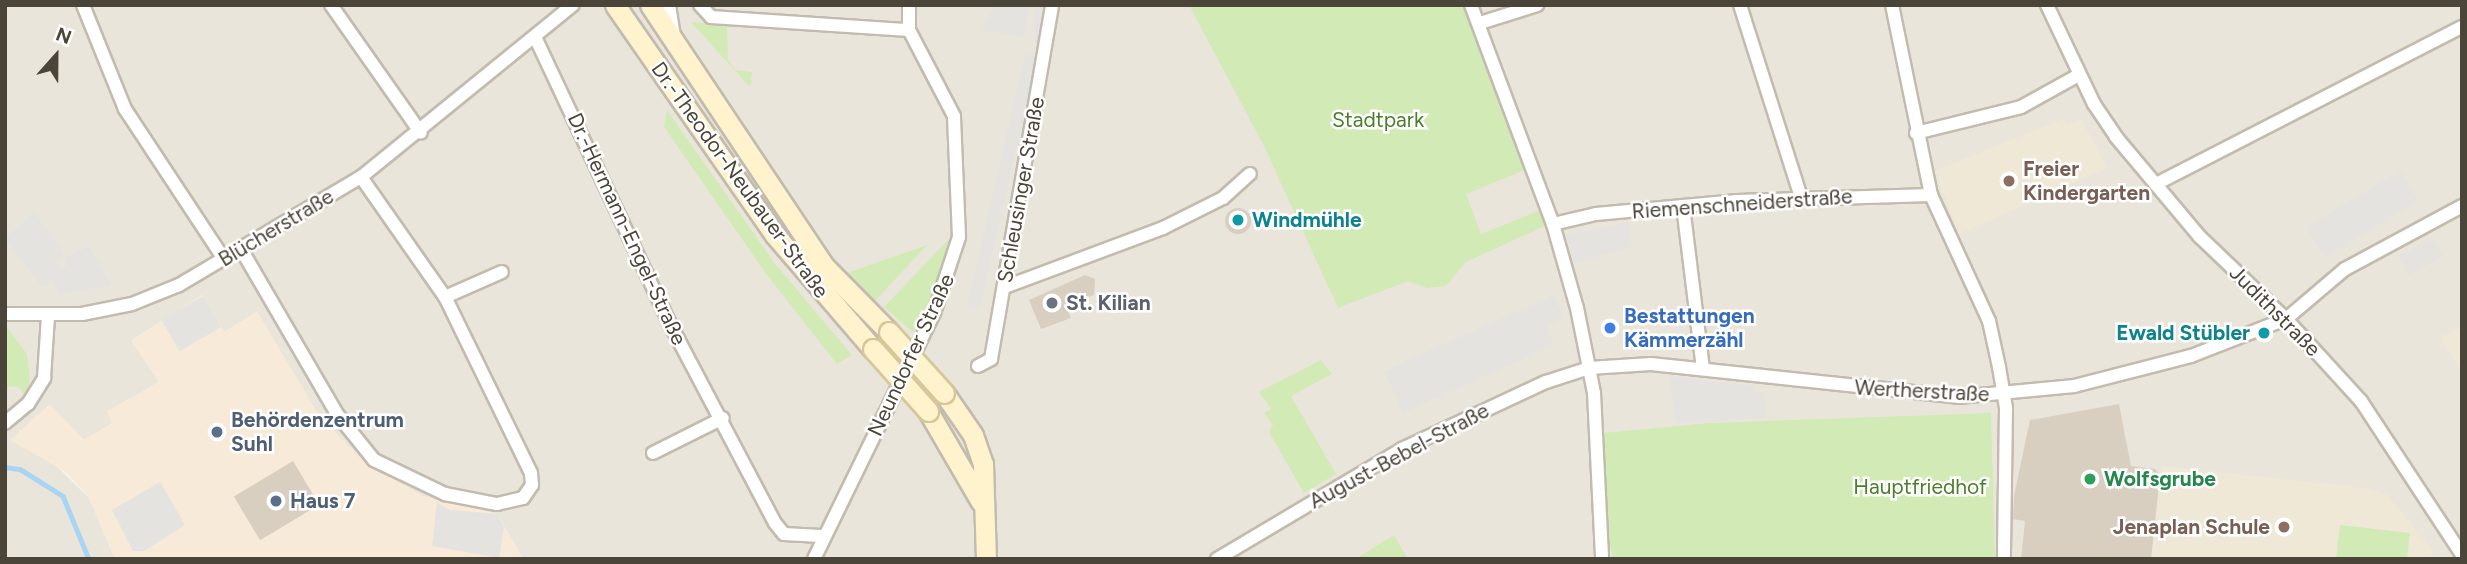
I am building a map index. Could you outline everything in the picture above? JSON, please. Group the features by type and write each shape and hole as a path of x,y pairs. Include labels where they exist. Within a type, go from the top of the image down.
{"main road":[{"name":"Dr.-Theodor-Neubauer-Straße","path":"615,5 774,234 928,411 981,502"},
{"name":"Dr.-Theodor-Neubauer-Straße","path":"650,5 781,197 825,267 944,393 979,452 981,502"},
{"path":"981,502 986,559"}],"street":[{"path":"331,5 421,133"},
{"name":"Blücherstraße","path":"5,314 48,316 132,304 224,259 361,177 421,133 573,5"},
{"name":"Dr.-Theodor-Neubauer-Straße","path":"669,5 674,40"},
{"path":"700,5 711,17 909,30 909,5"},
{"name":"Schleusinger Straße","path":"978,366 991,359 1052,5"},
{"path":"1471,5 1480,23 1553,225 1589,368 1602,559"},
{"path":"1480,23 1537,5"},
{"path":"1740,5 1801,197"},
{"path":"1892,5 1916,133 1931,195 1989,321 2004,395 2004,559"},
{"name":"Judithstraße","path":"2047,5 2080,75 2116,137 2199,236 2286,319 2361,401 2462,555"},
{"path":"87,7 125,109 224,259"},
{"path":"2156,184 2457,29"},
{"name":"Neundorfer Straße","path":"814,559 821,536 951,272 959,237 954,116 909,30"},
{"name":"Dr.-Hermann-Engel-Straße","path":"535,37 669,322 784,534 821,536"},
{"path":"1916,133 2021,107 2080,75"},
{"path":"1004,287 1163,228 1223,198 1250,174"},
{"path":"241,249 337,414 374,460 430,489 497,504 523,498 532,485 531,473 445,297 361,177"},
{"name":"Riemenschneiderstraße","path":"1553,225 1683,206 1801,197 1931,195"},
{"path":"1683,206 1703,369"},
{"name":"Wertherstraße","path":"1589,368 1628,363 1703,369 1899,393 2004,395 2074,386 2191,356 2286,319 2345,269 2462,206"},
{"path":"445,297 502,272"},
{"path":"5,423 28,404 44,379 48,316"},
{"name":"August-Bebel-Straße","path":"1217,559 1402,450 1546,382 1589,368"},
{"path":"653,453 723,418"}],"shaded area":[{"path":"5,5 2462,5 2462,559 523,559 497,514 422,496 364,461 320,418 257,312 224,332 202,295 132,340 159,382 108,411 113,423 84,440 50,405 11,440 46,456 89,498 115,559 5,559"},
{"path":"995,5 1029,5 1024,37 981,30"},
{"path":"1034,5 1046,5 1046,43 1034,43"},
{"path":"1025,54 1038,57 979,309 967,306"},
{"name":"Freier Kindergarten","path":"2063,119 2066,125 2081,119 2107,168 1959,234 1935,171"},
{"path":"2400,171 2418,201 2325,257 2307,227"},
{"path":"34,212 64,254 56,262 59,267 67,268 64,258 89,246 112,286 59,293 52,281 43,288 5,239"},
{"path":"1629,223 1632,246 1574,264 1566,234"},
{"path":"2433,238 2443,257 2408,275 2399,256"},
{"name":"Behördenzentrum Suhl","path":"202,295 224,332 257,312 320,417 364,461 422,496 497,514 523,559 115,559 89,498 66,472 10,440 50,404 84,440 112,424 107,411 159,382 131,341"},
{"path":"1554,295 1564,318 1546,326 1554,345 1403,413 1384,371"},
{"path":"203,296 221,327 179,351 161,320"},
{"path":"2462,327 2462,372 2440,338"},
{"path":"1669,376 1755,386 1755,393 1764,393 1766,418 1676,423"},
{"name":"Jenaplan Schule","path":"2162,466 2367,488 2387,495 2432,549 2431,559 2151,559"},
{"path":"160,482 185,525 144,551 133,551 112,510"},
{"path":"437,502 449,510 497,514 504,527 499,558 432,546"}],"green space":[{"name":"Stadtpark","path":"1189,5 1466,5 1527,169 1466,194 1481,234 1541,210 1547,225 1466,262 1446,286 1427,288 1408,281 1338,308 1264,146"},
{"path":"691,22 727,25 728,60 735,70 752,72 750,87"},
{"path":"667,110 776,265 852,355 837,364 767,275 664,127"},
{"path":"951,237 936,291 914,333 884,307"},
{"path":"927,245 875,301 847,273"},
{"path":"5,325 27,354 30,382 24,395 19,387 9,386 5,397"},
{"path":"1321,360 1332,374 1291,396 1336,474 1304,493 1269,432 1273,425 1264,413 1271,409 1259,392"},
{"name":"Hauptfriedhof","path":"1991,413 1995,559 1613,559 1605,522 1603,433 1710,423"},
{"path":"2340,525 2410,533 2407,559 2336,559"},
{"path":"1394,535 1408,559 1355,559"}],"building":[{"name":"Windmühle","path":"1238,208 1247,212 1251,221 1247,230 1238,234 1229,230 1225,221 1229,212"},
{"name":"St. Kilian","path":"1085,275 1095,279 1094,295 1066,306 1071,318 1041,329 1029,300"},
{"name":"Wolfsgrube","path":"2119,404 2131,466 2155,469 2160,475 2151,559 2021,559 2025,521 2013,519 2014,496 2030,420"},
{"name":"Haus 7","path":"293,461 319,505 260,540 234,497"}],"waterway":[{"path":"5,467 20,469 63,496 89,559"}],"place":[{"name":"Freier Kindergarten","path":"2009,181"},
{"name":"Windmühle","path":"1238,220"},
{"name":"St. Kilian","path":"1052,303"},
{"name":"Bestattungen Kämmerzähl","path":"1610,328"},
{"name":"Ewald Stübler","path":"2264,333"},
{"name":"Behördenzentrum Suhl","path":"217,432"},
{"name":"Wolfsgrube","path":"2090,479"},
{"name":"Haus 7","path":"276,501"},
{"name":"Jenaplan Schule","path":"2284,527"}]}
